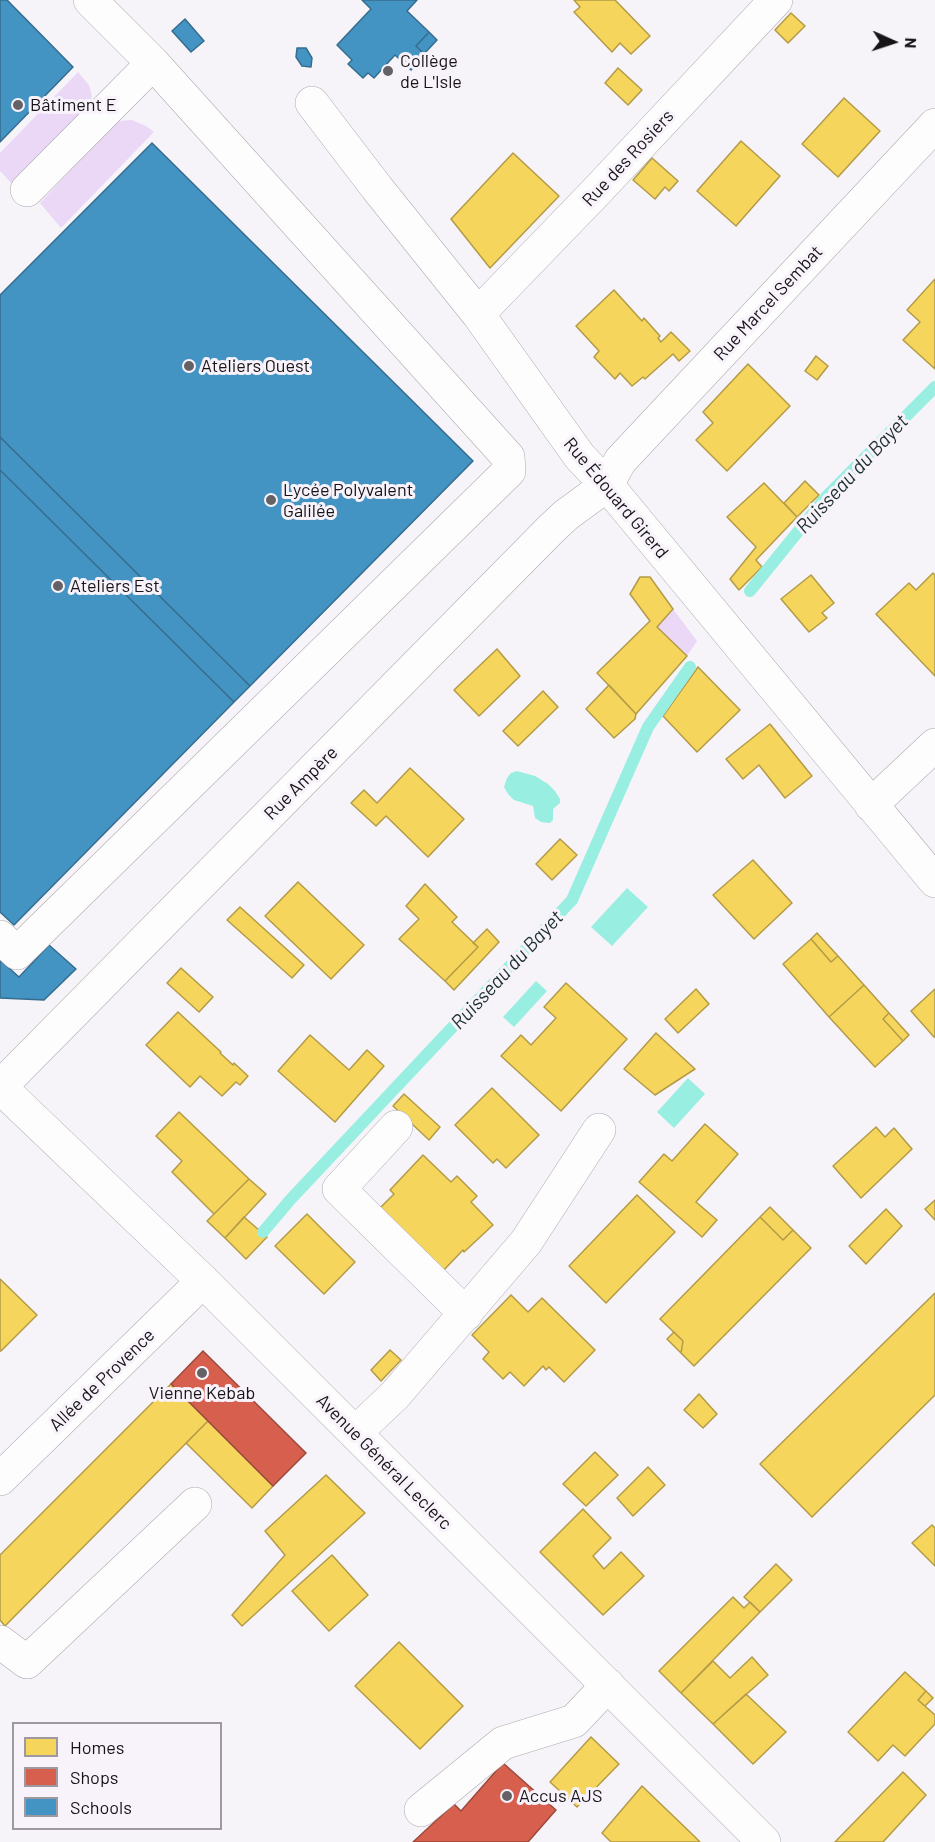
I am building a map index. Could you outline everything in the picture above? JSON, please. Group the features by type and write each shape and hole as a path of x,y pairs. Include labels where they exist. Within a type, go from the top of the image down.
{"street":[{"path":"0,937 17,953 509,471 508,457 153,63 90,0"},
{"name":"Rue des Rosiers","path":"478,314 776,0"},
{"path":"27,190 153,63"},
{"name":"Rue Édouard Girerd","path":"312,103 376,188 478,314 580,457 607,485 935,881"},
{"name":"Rue Marcel Sembat","path":"607,485 620,461 935,125"},
{"name":"Rue Ampère","path":"0,1087 29,1061 551,529 607,485"},
{"path":"871,805 935,745"},
{"name":"Avenue Général Leclerc","path":"0,1087 203,1281 764,1842"},
{"path":"396,1127 339,1189 466,1314"},
{"path":"355,1433 395,1395 526,1242 599,1130"},
{"name":"Allée de Provence","path":"0,1479 203,1281"},
{"path":"0,1642 27,1662 195,1504"},
{"path":"421,1810 503,1743 574,1721 608,1685"}],"shaded area":[{"path":"78,72 89,85 92,96 88,112 15,187 0,171 0,153"},
{"path":"132,120 154,132 61,228 40,203 110,128 119,121"},
{"path":"673,609 697,641 687,656 657,627"},
{"path":"517,771 535,776 555,791 560,803 553,809 553,820 550,823 541,822 535,818 533,806 514,800 508,794 504,787 507,778 511,773"},
{"path":"627,888 648,907 612,946 591,927"},
{"path":"536,981 547,991 514,1027 503,1017"},
{"path":"688,1078 705,1094 674,1128 657,1112"}],"building: Homes":[{"path":"574,0 615,0 650,36 631,54 620,43 612,52 574,12 580,7"},
{"path":"791,13 805,26 788,43 775,30"},
{"path":"618,68 642,90 628,105 605,83"},
{"path":"844,98 880,131 838,177 802,144"},
{"path":"741,141 780,176 736,226 697,191"},
{"path":"513,153 559,196 490,268 451,219"},
{"path":"652,158 678,181 669,191 665,187 655,199 633,180"},
{"path":"935,279 935,369 903,340 920,322 907,310"},
{"path":"614,290 642,321 644,318 660,336 658,338 661,342 671,332 690,351 679,361 673,354 645,379 643,377 632,386 620,373 615,379 594,357 599,351 576,326"},
{"path":"816,356 828,366 817,380 805,371"},
{"path":"748,364 790,406 727,471 696,440 713,423 703,412"},
{"path":"805,481 819,495 797,517 784,503"},
{"path":"764,483 797,517 756,560 762,567 739,590 730,579 756,547 727,517"},
{"path":"933,573 935,575 935,676 876,614 909,583 916,590"},
{"path":"811,575 834,603 822,613 827,618 809,632 781,599"},
{"path":"640,577 650,577 673,609 657,627 687,656 636,714 597,673 650,621 630,594"},
{"path":"497,649 520,676 479,716 454,690"},
{"path":"698,667 740,710 697,752 663,716"},
{"path":"609,685 636,714 635,719 614,738 586,709"},
{"path":"543,691 558,707 518,746 503,731"},
{"path":"770,724 812,776 785,798 759,765 743,779 726,759"},
{"path":"410,768 464,819 428,857 386,816 376,826 351,803 364,790 377,803"},
{"path":"560,839 577,855 552,880 536,864"},
{"path":"753,860 792,903 754,939 713,895"},
{"path":"298,882 364,945 331,979 265,916"},
{"path":"425,884 457,917 452,922 478,947 445,981 399,939 419,919 406,906"},
{"path":"240,907 304,965 292,978 227,920"},
{"path":"487,929 499,942 454,990 445,981 478,947 473,943"},
{"path":"817,933 838,956 831,962 811,939"},
{"path":"811,939 831,962 838,956 864,985 829,1017 783,964"},
{"path":"181,968 213,997 199,1012 167,983"},
{"path":"566,983 627,1039 561,1111 501,1056 521,1035 531,1045 556,1018 544,1007"},
{"path":"864,985 889,1013 883,1019 903,1041 875,1067 829,1017"},
{"path":"696,989 709,1004 678,1033 665,1019"},
{"path":"935,989 935,1037 934,1037 911,1011"},
{"path":"178,1012 233,1065 234,1063 248,1076 240,1085 236,1082 222,1096 200,1076 190,1087 146,1045"},
{"path":"889,1013 909,1035 903,1041 883,1019"},
{"path":"656,1033 695,1069 655,1095 624,1069"},
{"path":"310,1035 349,1070 367,1050 384,1066 335,1122 278,1071"},
{"path":"492,1088 539,1135 506,1168 497,1159 493,1163 455,1125"},
{"path":"404,1094 440,1127 429,1140 393,1106"},
{"path":"179,1112 249,1179 214,1214 172,1172 182,1161 156,1136"},
{"path":"705,1124 738,1154 696,1202 717,1220 702,1237 639,1182 664,1154 672,1161"},
{"path":"876,1127 885,1137 894,1128 912,1149 861,1198 833,1166"},
{"path":"423,1155 451,1182 457,1176 477,1196 471,1202 493,1225 464,1252 463,1250 441,1273 378,1210 394,1194 390,1190"},
{"path":"249,1179 266,1194 225,1238 207,1221"},
{"path":"637,1195 675,1232 606,1303 569,1266"},
{"path":"935,1200 935,1220 925,1209"},
{"path":"770,1207 793,1230 783,1240 760,1217"},
{"path":"886,1209 902,1226 866,1264 849,1246"},
{"path":"307,1214 355,1262 324,1294 275,1246"},
{"path":"244,1217 267,1237 246,1259 225,1238"},
{"path":"760,1217 783,1240 793,1230 811,1248 694,1366 681,1353 683,1341 660,1319"},
{"path":"0,1279 37,1315 1,1351 0,1351"},
{"path":"935,1293 935,1395 812,1517 760,1464"},
{"path":"511,1295 528,1312 542,1298 595,1350 564,1382 549,1367 546,1370 543,1366 524,1386 510,1372 503,1379 483,1359 489,1352 472,1335"},
{"path":"674,1332 683,1341 681,1353 667,1339"},
{"path":"390,1350 401,1360 381,1381 371,1370"},
{"path":"171,1384 208,1421 5,1626 0,1620 0,1555"},
{"path":"699,1394 717,1414 703,1428 684,1410"},
{"path":"208,1421 273,1486 252,1508 186,1443"},
{"path":"595,1452 618,1475 586,1506 563,1484"},
{"path":"648,1467 665,1485 633,1516 617,1498"},
{"path":"326,1475 365,1513 242,1626 232,1615 285,1555 265,1531"},
{"path":"583,1509 611,1538 593,1556 604,1569 621,1552 644,1576 603,1615 540,1552"},
{"path":"932,1525 935,1528 935,1566 912,1543"},
{"path":"332,1555 368,1595 329,1631 292,1591"},
{"path":"776,1564 792,1580 760,1612 744,1597"},
{"path":"733,1597 744,1608 750,1602 760,1612 681,1693 659,1671"},
{"path":"399,1642 463,1706 420,1749 355,1686"},
{"path":"752,1657 768,1675 713,1724 681,1693 713,1661 730,1678"},
{"path":"905,1672 926,1691 918,1700 935,1715 935,1724 905,1756 893,1745 878,1761 848,1732"},
{"path":"926,1691 933,1698 925,1706 918,1700"},
{"path":"746,1694 786,1732 753,1764 713,1724"},
{"path":"591,1737 619,1764 577,1807 550,1782"},
{"path":"903,1772 926,1795 883,1842 835,1842"},
{"path":"642,1786 700,1842 611,1842 602,1833"}],"building: Shops":[{"path":"203,1351 306,1453 273,1486 171,1384"},
{"path":"503,1763 556,1810 528,1842 413,1842 454,1804 461,1811"}],"building: Schools":[{"name":"Bâtiment E","path":"0,0 7,0 73,67 0,142"},
{"path":"362,0 417,0 407,11 429,32 416,46 424,54 411,70 395,55 374,78 368,73 363,78 348,64 352,60 337,45 371,9"},
{"path":"185,19 204,41 191,52 172,31"},
{"path":"429,32 437,40 424,54 416,46"},
{"path":"297,48 306,48 312,58 311,67 302,66 296,57"},
{"name":"Ateliers Ouest","path":"152,143 473,461 250,686 0,437 0,295"},
{"path":"0,437 250,686 234,702 0,470"},
{"name":"Ateliers Est","path":"0,470 234,702 14,925 0,912"},
{"path":"49,945 76,969 44,1000 0,998 0,960 19,977"}],"waterway":[{"name":"Ruisseau du Bayet","path":"750,591 826,497 935,387"},
{"name":"Ruisseau du Bayet","path":"263,1232 290,1200 572,900 648,727 690,667"}],"place":[{"name":"Collège de L'Isle","path":"388,71"},
{"name":"Bâtiment E","path":"18,105"},
{"name":"Ateliers Ouest","path":"189,366"},
{"name":"Lycée Polyvalent Galilée","path":"271,500"},
{"name":"Ateliers Est","path":"58,586"},
{"name":"Vienne Kebab","path":"202,1373"},
{"name":"Accus AJS","path":"507,1796"}]}
